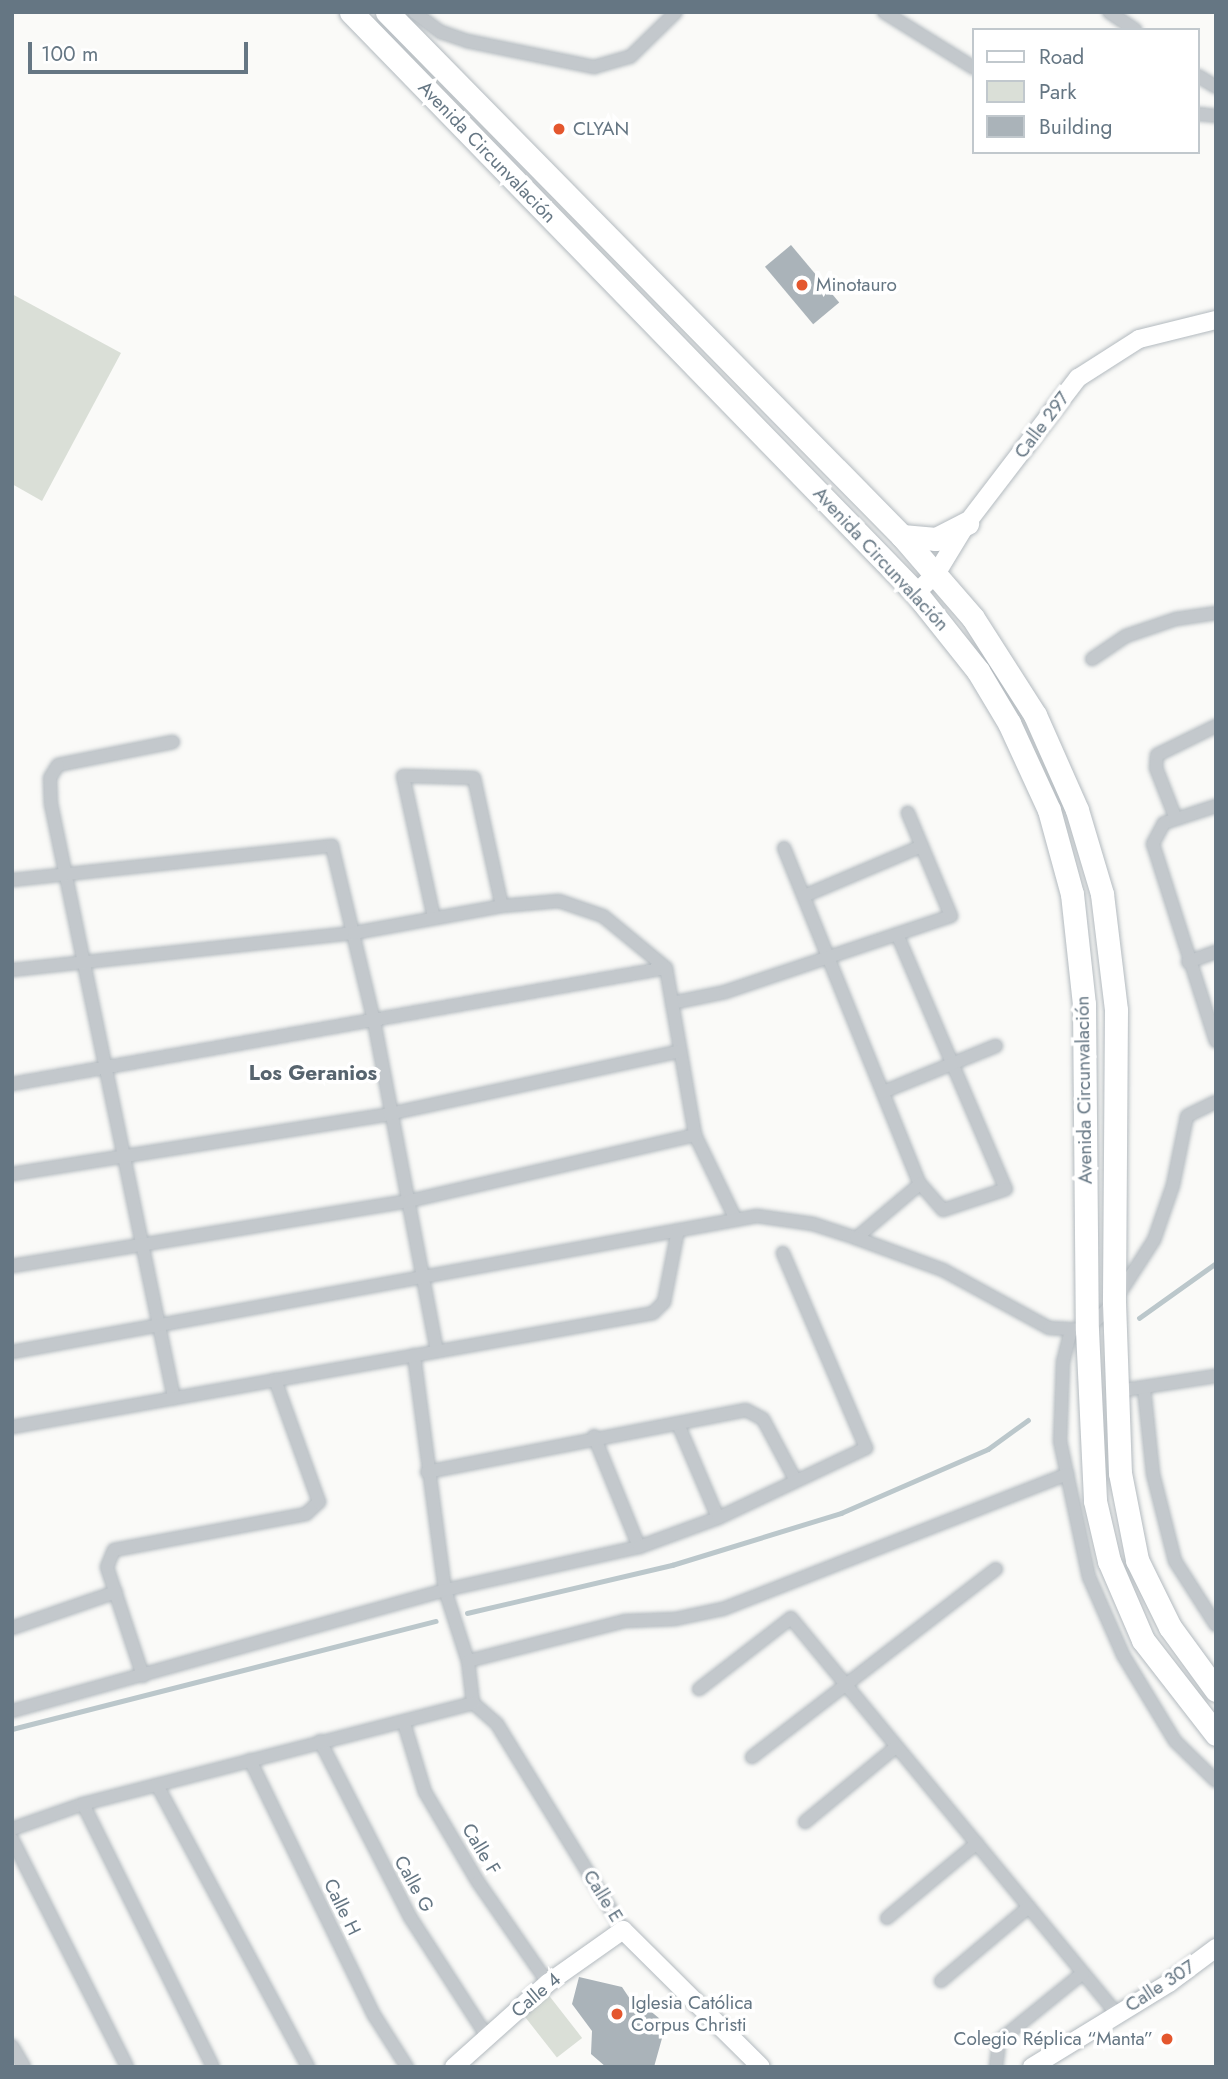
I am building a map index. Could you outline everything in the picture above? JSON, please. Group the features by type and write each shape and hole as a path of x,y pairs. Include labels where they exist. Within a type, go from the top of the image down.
{"highway":[{"name":"Avenida Circunvalación","path":"387,12 902,536 973,618 1035,715 1077,810 1102,894 1116,1010 1114,1302 1120,1473 1137,1560 1170,1628 1216,1689"},
{"name":"Avenida Circunvalación","path":"358,14 916,593 978,671 1009,723 1049,810 1072,894 1084,1004 1079,1330 1096,1501 1109,1561 1143,1640 1216,1734"},
{"path":"902,536 936,539 967,523"}],"street":[{"path":"414,12 441,32 467,41 594,67 630,57 676,12"},
{"path":"884,12 972,67"},
{"path":"1109,12 1133,28"},
{"path":"1200,77 1216,87"},
{"name":"Calle 297","path":"916,593 936,574 967,523 1078,378 1139,339 1216,320"},
{"path":"1092,659 1126,636 1176,619 1216,613"},
{"path":"1176,819 1156,768 1157,755 1216,726"},
{"path":"173,742 52,769 51,804 174,1398"},
{"path":"434,918 404,776 474,778 502,906"},
{"path":"1216,806 1164,824 1153,844 1188,962 1216,1041"},
{"path":"672,1003 725,992 951,916 908,813"},
{"path":"12,880 332,846 374,1021 388,1114 409,1202 437,1351"},
{"path":"804,896 922,846"},
{"path":"784,848 920,1184 943,1210 1006,1189 897,934"},
{"path":"12,970 354,933 502,906 559,901 603,916 666,968 695,1135 736,1220"},
{"path":"1188,962 1216,952"},
{"path":"12,1084 666,968"},
{"path":"883,1091 996,1046"},
{"path":"12,1174 388,1114 680,1051"},
{"path":"1216,1102 1187,1116 1173,1185 1154,1240 1114,1302 1079,1330 1063,1362 1060,1441 1089,1577 1123,1655 1175,1741 1216,1781"},
{"path":"12,1266 409,1202 695,1135"},
{"path":"856,1238 920,1184"},
{"path":"12,1352 757,1216 813,1224 856,1238 943,1269 1049,1328 1079,1330"},
{"path":"12,1427 653,1313 664,1303 678,1230"},
{"path":"12,1711 445,1590 639,1547 718,1518 866,1448 783,1253"},
{"path":"12,1829 83,1804 473,1703 468,1661 445,1590 427,1472 414,1355"},
{"path":"1118,1391 1216,1376"},
{"path":"142,1676 107,1567 117,1548 306,1514 316,1506 319,1493 275,1380"},
{"path":"1144,1388 1153,1474 1175,1561 1216,1625"},
{"path":"427,1472 594,1436 755,1413 796,1481"},
{"path":"678,1424 718,1518"},
{"path":"594,1436 639,1547"},
{"path":"468,1661 625,1621 675,1619 723,1609 1068,1474"},
{"path":"752,1756 843,1683 996,1569"},
{"path":"12,1628 116,1592"},
{"path":"699,1689 791,1618 1117,2014"},
{"name":"Calle E","path":"473,1703 497,1724 624,1930 761,2067"},
{"name":"Calle F","path":"404,1723 425,1792 478,1882 548,1983"},
{"name":"Calle G","path":"320,1741 410,1917 488,2038"},
{"path":"805,1822 896,1746"},
{"name":"Calle H","path":"250,1760 374,2015 407,2067"},
{"path":"157,1785 308,2067"},
{"path":"83,1804 214,2067"},
{"path":"12,1839 127,2067"},
{"path":"887,1918 976,1843"},
{"path":"941,1981 1029,1908"},
{"name":"Calle 4","path":"454,2067 548,1983 624,1930"},
{"name":"Calle 307","path":"1032,2067 1216,1948"},
{"path":"996,2067 999,2041 1083,1973"},
{"path":"12,2046 24,2067"}],"green space":[{"path":"12,294 121,353 42,501 12,484"},
{"path":"547,1993 582,2038 557,2058 522,2013"}],"building":[{"name":"Minotauro","path":"791,245 839,302 813,324 765,267"},
{"name":"Iglesia Católica Corpus Christi","path":"579,1977 622,1987 634,2005 642,2004 666,2024 654,2067 606,2067 591,2054 592,2031 572,2004"}],"waterway":[{"path":"1139,1318 1216,1263"},
{"path":"467,1613 672,1565 841,1513 988,1449 1028,1420"},
{"path":"12,1729 435,1621"}],"place":[{"name":"CLYAN","path":"559,129"},
{"name":"Minotauro","path":"802,285"},
{"name":"Iglesia Católica Corpus Christi","path":"617,2014"},
{"name":"Colegio Réplica “Manta”","path":"1167,2039"}],"district":[{"name":"Los Geranios","path":"313,1073"}]}
